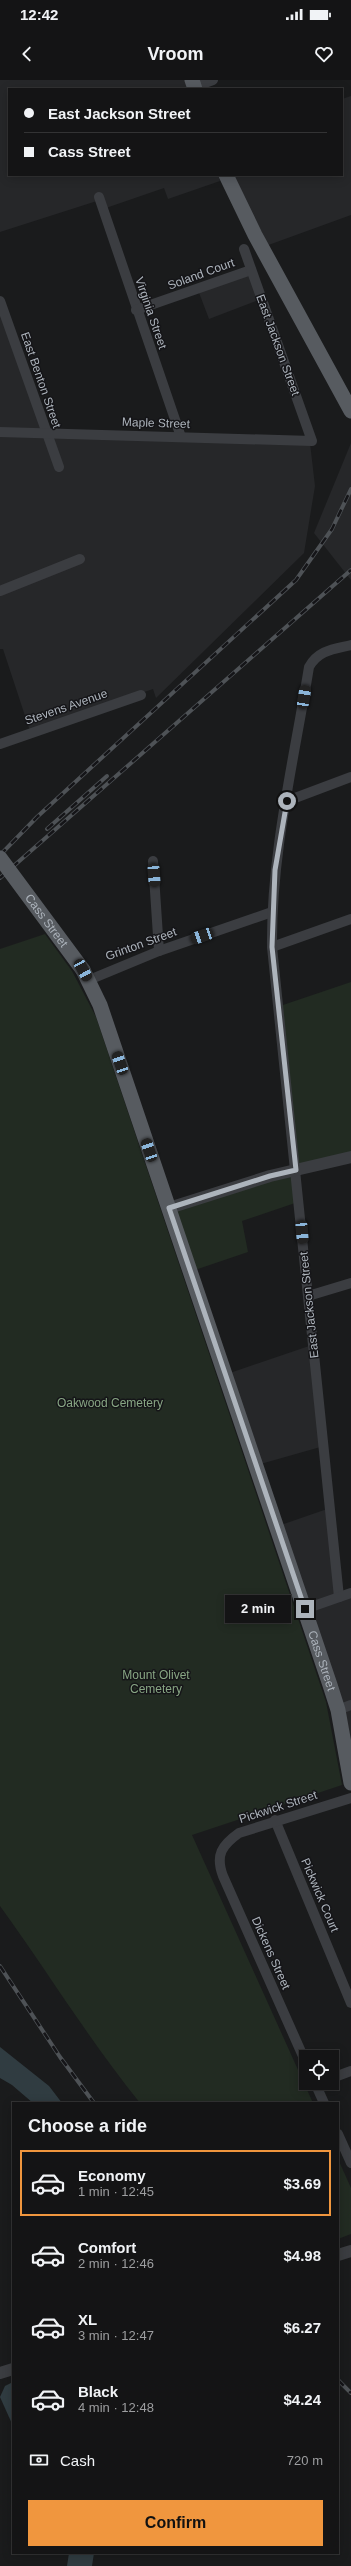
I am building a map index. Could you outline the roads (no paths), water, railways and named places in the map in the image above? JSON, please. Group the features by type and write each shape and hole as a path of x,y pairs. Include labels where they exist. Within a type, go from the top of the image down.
{"main road":[{"path":"226,176 249,223 349,408"},
{"name":"Cass Street","path":"0,858 86,975 100,1005 305,1609 345,1708 351,1783"}],"street":[{"path":"194,85 213,80"},
{"name":"Virginia Street","path":"98,197 181,437"},
{"name":"East Jackson Street","path":"244,249 312,441"},
{"name":"Soland Court","path":"136,310 251,270"},
{"name":"East Benton Street","path":"0,301 59,467"},
{"name":"Maple Street","path":"0,432 312,441"},
{"path":"0,591 80,559"},
{"name":"East Jackson Street","path":"339,1597 272,947 272,912 275,870 309,668 314,657 324,652 351,645"},
{"name":"Stevens Avenue","path":"0,744 140,695"},
{"path":"287,801 351,777"},
{"path":"153,861 159,951"},
{"name":"Grinton Street","path":"86,975 110,969 272,912"},
{"path":"272,947 351,918"},
{"path":"169,1208 270,1176 351,1157"},
{"path":"308,1296 351,1283"},
{"path":"305,1609 351,1593"},
{"name":"Pickwick Street","path":"219,1852 226,1842 239,1833 275,1820 351,1798"},
{"name":"Pickwick Court","path":"275,1820 351,2003"},
{"name":"Dickens Street","path":"219,1852 219,1866 223,1876 300,2050"},
{"path":"339,2075 351,2071"},
{"path":"319,2090 324,2102"},
{"path":"339,2136 351,2163"},
{"path":"339,2255 351,2251"},
{"path":"0,2373 12,2369"}],"railway":[{"path":"0,855 37,817 296,580 332,529 351,489"},
{"path":"0,878 351,570"},
{"path":"47,829 107,776"},
{"path":"0,1966 60,2057 93,2102"},
{"path":"339,2381 351,2393"}],"park label":[{"name":"Oakwood Cemetery","path":"110,1403"},
{"name":"Mount Olivet Cemetery","path":"156,1682"}]}
